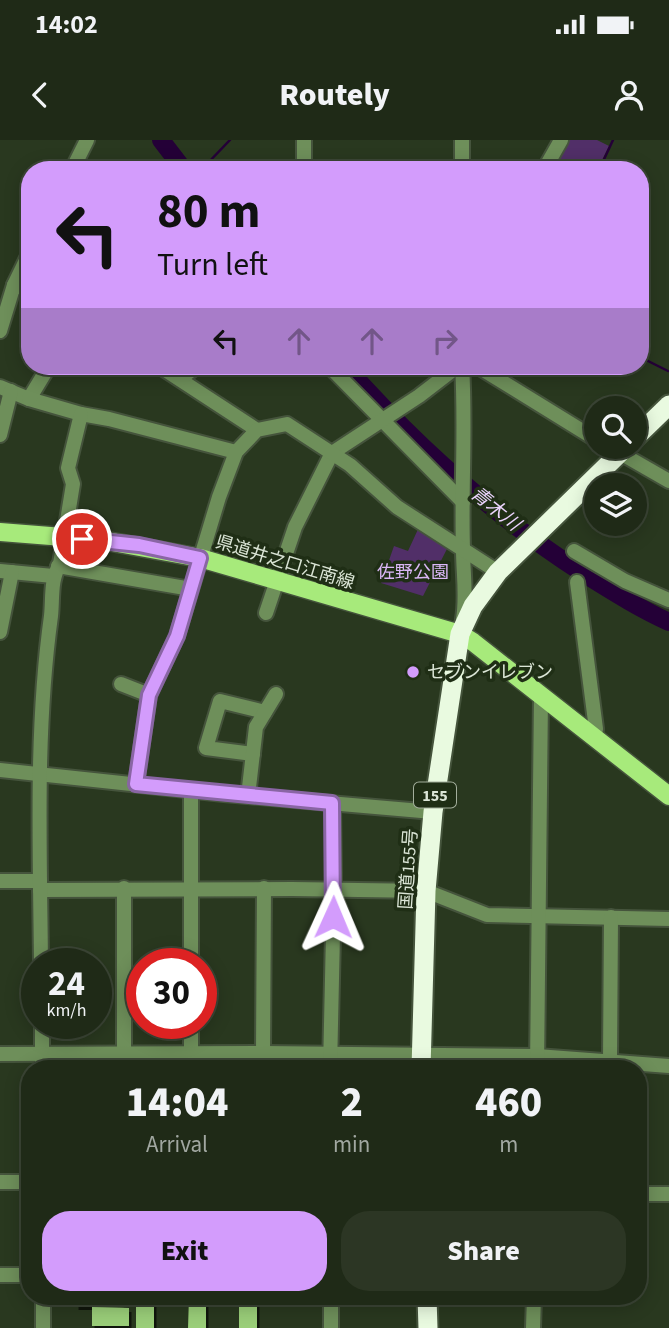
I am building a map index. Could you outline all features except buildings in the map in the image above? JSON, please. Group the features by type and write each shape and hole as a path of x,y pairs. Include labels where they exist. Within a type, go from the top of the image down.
{"highway":[{"path":"647,426 669,405"},
{"name":"国道155号","path":"421,1060 426,891 433,812 460,635 473,606 498,572 608,459"},
{"path":"427,1305 428,1328"}],"main road":[{"name":"県道井之口江南線","path":"0,532 139,545 200,558 460,635 473,642 669,796"}],"street":[{"path":"77,161 88,140"},
{"path":"304,140 304,161"},
{"path":"462,161 463,140"},
{"path":"549,161 561,140"},
{"path":"0,331 4,303 21,271"},
{"path":"14,285 21,287"},
{"path":"29,399 44,375"},
{"path":"174,375 257,430"},
{"path":"180,379 185,375"},
{"path":"338,375 381,421 463,499"},
{"path":"266,614 295,527 332,453 447,375"},
{"path":"460,635 466,604 463,499 466,419 461,375"},
{"path":"492,375 584,432"},
{"path":"0,435 5,389 81,414 236,452"},
{"path":"41,948 41,774 46,655 56,571 74,484 68,468 81,414"},
{"path":"136,784 149,695 177,636 219,497 236,452 257,430 287,424 350,465 397,507 498,572"},
{"path":"634,459 669,481"},
{"path":"574,551 625,581 669,600"},
{"path":"0,632 6,571 56,571 191,589"},
{"path":"577,582 596,729 594,737"},
{"path":"121,684 149,695"},
{"path":"248,796 256,727 276,694"},
{"path":"537,1060 541,696"},
{"path":"253,754 206,748 220,701 265,712"},
{"path":"0,770 433,812"},
{"path":"191,790 191,948"},
{"path":"330,1060 334,889 332,803"},
{"path":"0,881 124,888 426,891 487,915 669,919"},
{"path":"124,888 124,1052"},
{"path":"263,1053 264,888"},
{"path":"610,1060 611,917"},
{"path":"41,1039 42,1060"},
{"path":"191,1039 191,1052"},
{"path":"58,1060 124,1052 263,1053 315,1060"},
{"path":"0,1054 32,1060"},
{"path":"647,1064 669,1066"},
{"path":"0,1182 21,1182"},
{"path":"647,1194 669,1194"},
{"path":"0,1275 21,1275"},
{"path":"43,1305 43,1328"},
{"path":"331,1305 331,1328"},
{"path":"534,1305 534,1328"}],"green space":[{"path":"562,140 597,140 609,146 602,161 550,161"},
{"name":"佐野公園","path":"420,525 449,545 423,596 381,583 394,546 408,551"}],"waterway":[{"name":"青木川","path":"161,140 177,161"},
{"path":"210,161 230,140"},
{"path":"603,161 613,140"},
{"path":"649,362 668,371"},
{"name":"青木川","path":"353,375 456,477 517,527 581,572 669,622"}],"place":[{"name":"セブンイレブン","path":"413,672"}],"route":[{"path":"82,539 139,545 200,558 177,636 149,695 136,784 332,803 333,917"}]}
